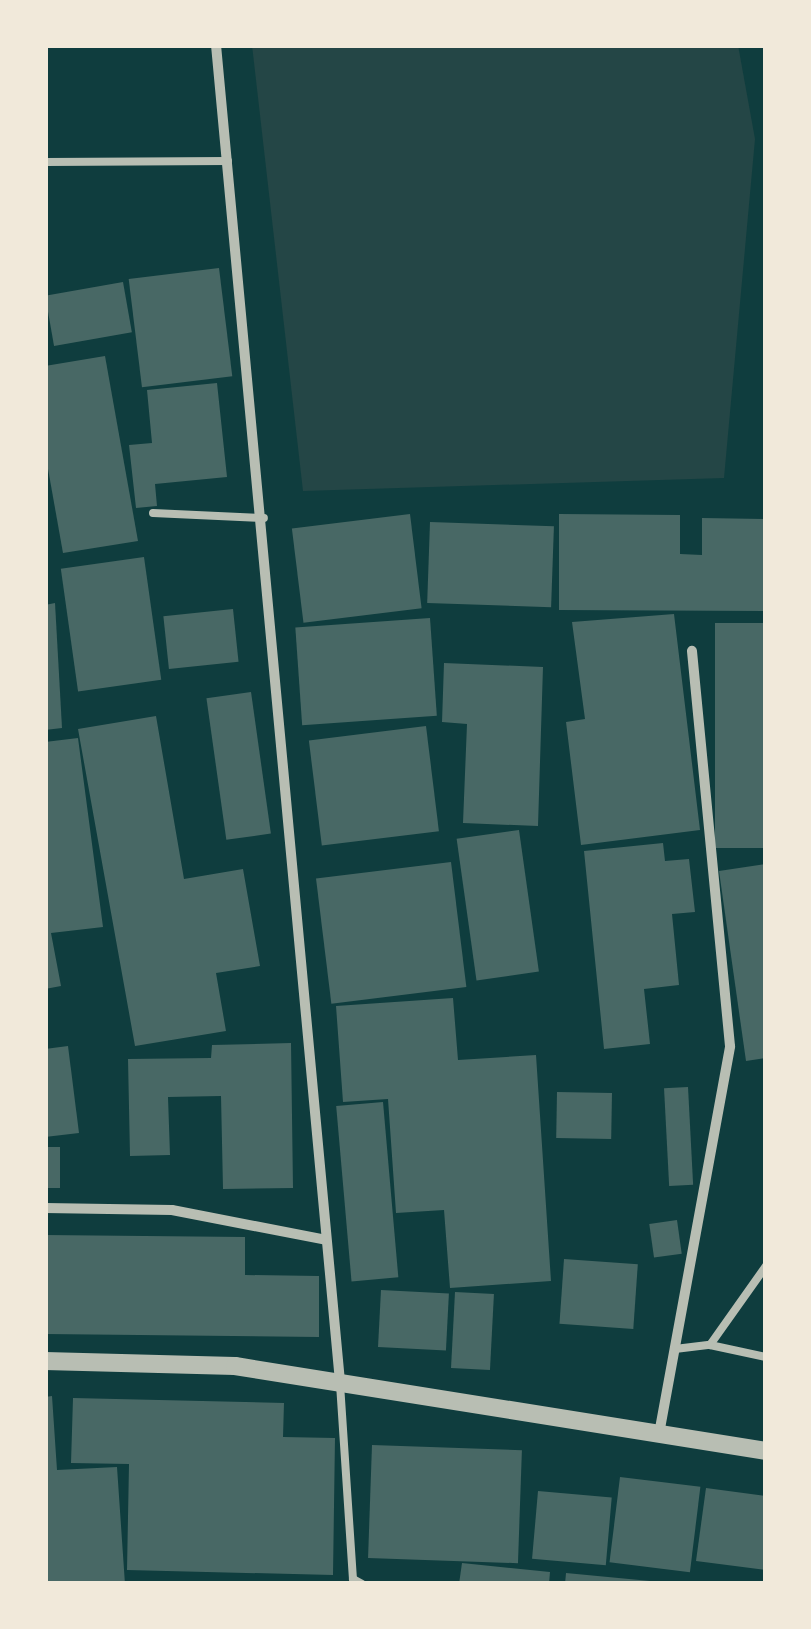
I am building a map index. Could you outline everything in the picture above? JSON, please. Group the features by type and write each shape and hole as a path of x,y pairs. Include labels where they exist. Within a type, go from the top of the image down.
{"street":[{"path":"216,45 264,518 340,1381"},
{"path":"659,1434 730,1046 692,651"},
{"path":"45,1208 172,1210 326,1240"},
{"path":"45,1361 235,1366 766,1451"}],"lane":[{"path":"45,162 228,161"},
{"path":"153,513 264,518"},
{"path":"710,1346 766,1266"},
{"path":"674,1349 710,1346 766,1358"},
{"path":"340,1381 353,1579 362,1584"}],"shaded area":[{"path":"252,45 738,45 755,139 724,478 303,491"}],"building":[{"path":"219,268 232,376 142,387 129,279"},
{"path":"123,282 132,332 54,346 45,296"},
{"path":"105,356 138,541 63,553 45,452 45,366"},
{"path":"217,383 227,477 155,484 157,506 136,508 129,445 152,443 147,390"},
{"path":"410,514 422,608 303,623 292,529"},
{"path":"559,514 680,515 680,554 702,555 702,518 766,519 766,611 559,610"},
{"path":"430,522 554,526 551,607 427,603"},
{"path":"144,557 161,680 78,691 61,569"},
{"path":"55,603 62,728 45,730 45,605"},
{"path":"233,609 239,662 169,669 163,616"},
{"path":"674,614 700,830 581,845 566,722 585,719 572,622"},
{"path":"430,618 437,716 302,725 295,627"},
{"path":"715,623 766,623 766,848 715,848"},
{"path":"444,663 543,667 538,826 463,823 467,724 442,722"},
{"path":"251,692 271,834 226,840 206,698"},
{"path":"156,716 184,879 243,869 260,966 216,973 226,1031 135,1046 78,729"},
{"path":"426,726 439,831 322,846 309,740"},
{"path":"78,738 103,927 51,933 61,986 45,989 45,742"},
{"path":"519,830 539,972 477,980 457,839"},
{"path":"663,843 665,861 689,859 695,912 672,914 679,985 644,989 650,1044 604,1049 584,851"},
{"path":"451,862 466,987 331,1004 316,879"},
{"path":"766,864 766,1058 746,1061 719,871"},
{"path":"453,998 458,1060 536,1055 551,1281 450,1288 444,1210 396,1213 388,1099 343,1102 336,1006"},
{"path":"291,1043 293,1188 223,1189 221,1096 168,1097 170,1155 130,1156 128,1059 211,1058 212,1045"},
{"path":"68,1046 79,1133 45,1137 45,1049"},
{"path":"688,1087 693,1185 669,1186 664,1088"},
{"path":"557,1092 612,1093 611,1139 556,1138"},
{"path":"383,1102 398,1277 352,1281 336,1106"},
{"path":"45,1147 60,1147 60,1188 45,1188"},
{"path":"677,1220 682,1254 654,1258 649,1224"},
{"path":"45,1235 245,1237 245,1275 319,1276 319,1337 45,1334"},
{"path":"564,1259 638,1264 633,1329 559,1324"},
{"path":"381,1290 449,1294 446,1350 378,1347"},
{"path":"455,1292 494,1294 490,1370 451,1368"},
{"path":"52,1396 57,1470 117,1467 125,1584 45,1584 45,1397"},
{"path":"73,1398 284,1403 283,1437 335,1438 333,1575 127,1570 129,1464 71,1463"},
{"path":"372,1445 522,1450 518,1563 368,1558"},
{"path":"620,1477 700,1487 690,1572 610,1562"},
{"path":"706,1488 766,1496 766,1570 696,1561"},
{"path":"538,1491 612,1497 606,1565 532,1559"},
{"path":"462,1563 550,1572 549,1584 459,1584"},
{"path":"566,1573 650,1581 650,1584 565,1584"}]}
